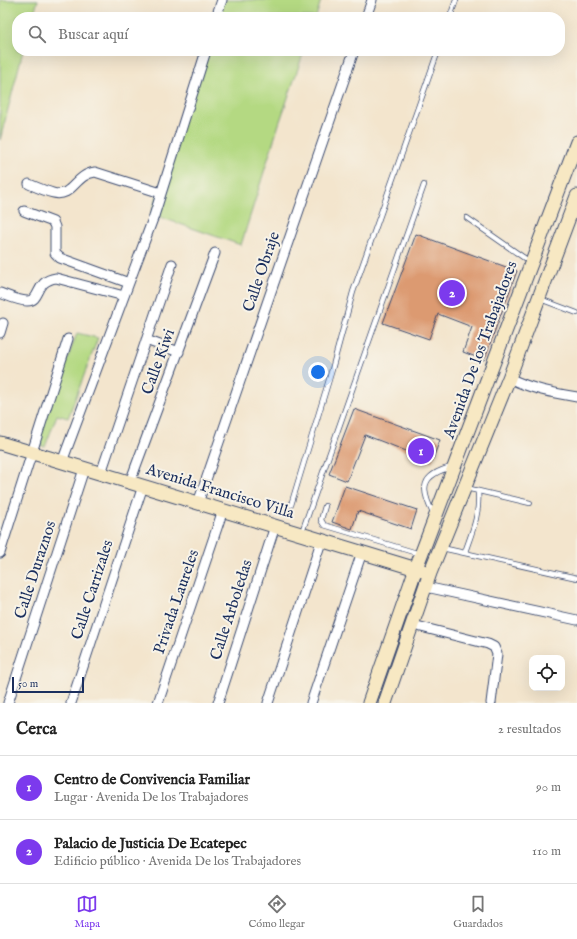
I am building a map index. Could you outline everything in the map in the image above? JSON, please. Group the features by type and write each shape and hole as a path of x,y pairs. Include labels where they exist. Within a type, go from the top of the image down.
{"main road":[{"name":"Avenida De los Trabajadores","path":"369,703 416,568 456,467 577,142"},
{"name":"Avenida De los Trabajadores","path":"385,703 430,573 508,378 538,298 574,213 577,196"},
{"name":"Avenida Francisco Villa","path":"0,443 224,510 275,526 303,537 430,573"}],"street":[{"path":"218,12 222,0"},
{"path":"368,12 372,0"},
{"path":"62,462 161,193 204,56"},
{"name":"Calle Obraje","path":"198,503 352,56"},
{"path":"29,184 54,194 65,193 72,188 86,173 95,172 161,193"},
{"path":"24,211 53,222 55,227 54,248 55,253 60,258 129,283"},
{"name":"Calle Kiwi","path":"137,484 178,352 215,253"},
{"path":"101,473 172,264"},
{"path":"0,293 26,301 32,300 37,296 41,284 48,279 56,278 124,296"},
{"path":"0,333 3,323"},
{"path":"0,553 68,339"},
{"path":"146,340 178,352"},
{"path":"508,378 543,391 577,397"},
{"name":"Calle Duraznos","path":"8,703 84,468"},
{"name":"Calle Carrizales","path":"71,703 137,484"},
{"name":"Privada Laureles","path":"158,703 224,510"},
{"name":"Calle Arboledas","path":"218,703 275,526"},
{"path":"303,537 320,545 374,562"},
{"path":"268,703 320,545"},
{"path":"311,703 360,558"},
{"path":"426,586 577,620"},
{"path":"413,625 488,644 494,647 497,654 491,703"}],"lane":[{"path":"452,12 456,0"},
{"path":"291,505 332,373 354,292 436,56"},
{"path":"303,537 424,185"},
{"path":"467,218 532,264"},
{"path":"538,298 577,312"},
{"path":"435,518 425,500 424,489 427,481 433,474 456,467"},
{"path":"465,487 478,492 530,503"},
{"path":"465,552 476,521 479,504 478,492"},
{"path":"325,506 321,520 324,525 421,555"},
{"path":"441,548 465,552 577,578"}],"green space":[{"path":"0,0 38,0 34,12 12,12 12,56 22,56 0,140"},
{"path":"221,0 321,0 317,12 217,12"},
{"path":"202,56 302,56 241,245 151,214"},
{"path":"77,333 98,338 68,418 57,415 45,447 36,444"}],"building":[{"path":"416,234 517,271 484,360 463,352 472,327 438,314 429,339 383,323"},
{"path":"354,409 440,440 432,461 365,435 347,481 329,474"},
{"path":"345,486 417,510 411,529 358,511 352,529 332,522"}],"place":[{"name":"Palacio de Justicia De Ecatepec","path":"452,293"},
{"name":"Centro de Convivencia Familiar","path":"421,451"}]}
